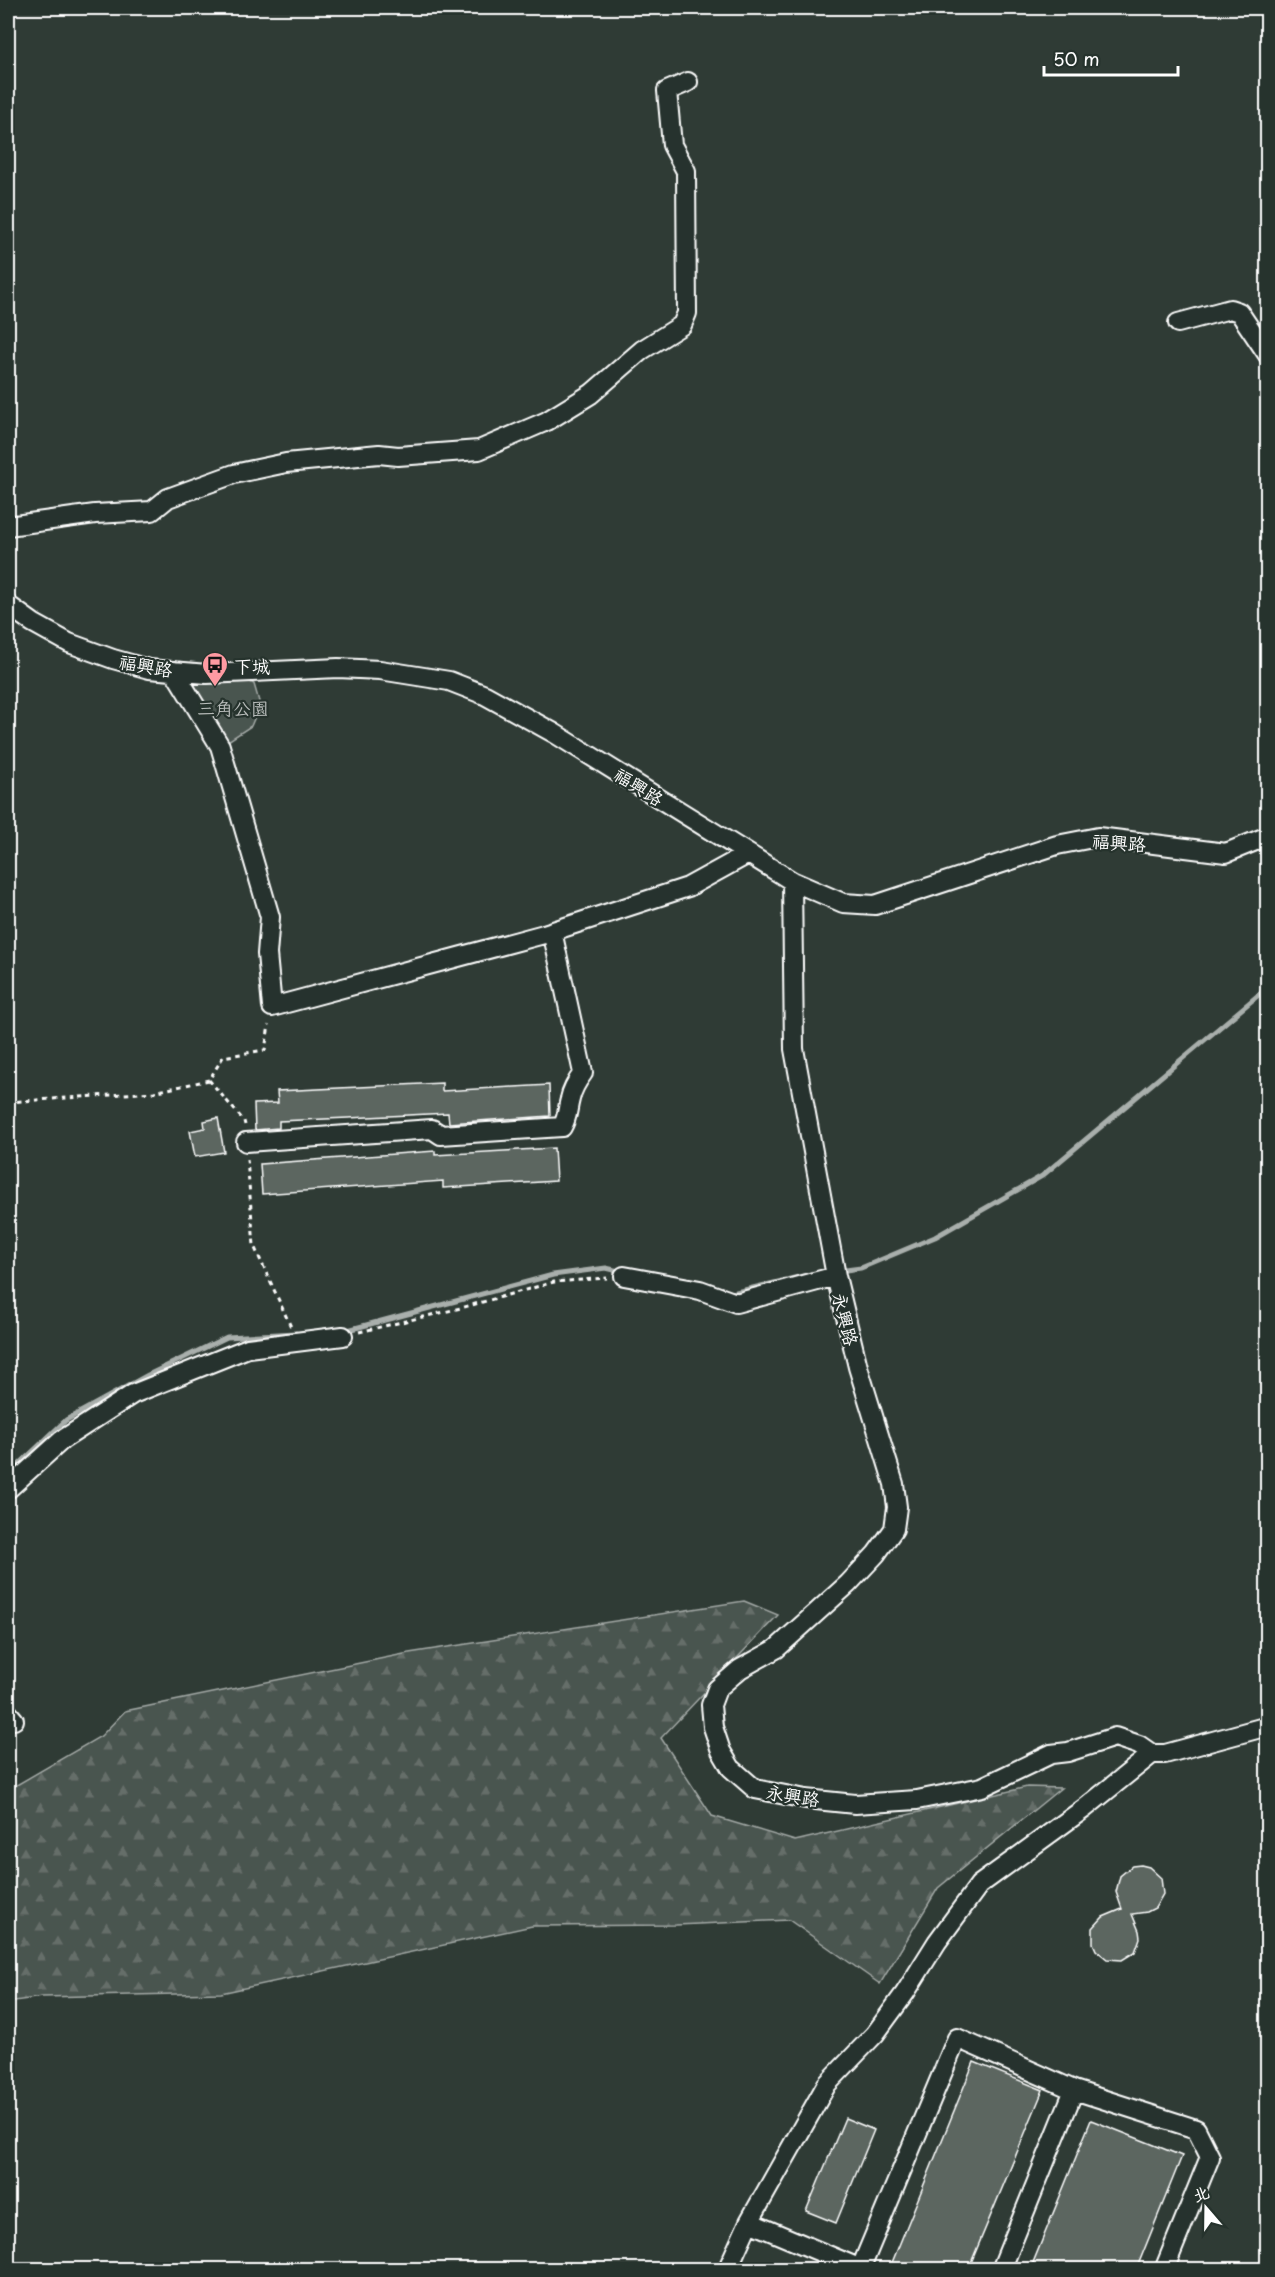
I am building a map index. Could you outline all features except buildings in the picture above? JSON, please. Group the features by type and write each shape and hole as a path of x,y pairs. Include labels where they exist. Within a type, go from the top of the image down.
{"street":[{"path":"8,526 95,514 152,511 168,498 234,474 286,463 379,454 398,456 479,450 547,421 591,394 642,350 682,325 687,313 686,171 672,145 667,91 687,82"},
{"path":"1178,323 1230,309 1239,312 1268,355"},
{"name":"福興路","path":"8,605 33,623 88,650 149,669 207,674 338,668 380,670 449,681 485,695 554,733 792,881 843,903 875,905 1057,845 1098,837 1226,853 1268,836"},
{"path":"174,671 220,746 270,917 267,954 272,1007 552,931 688,887 748,854"},
{"name":"永興路","path":"792,881 794,1049 836,1276 858,1366 894,1484 897,1507 894,1529 876,1554 848,1584 816,1615 776,1648 740,1669 717,1689 711,1705 713,1727 721,1751 731,1768 755,1789 806,1799 855,1804 917,1800 982,1787 1051,1754 1068,1752 1115,1737 1139,1745 1152,1754"},
{"path":"246,1142 432,1129 441,1135 561,1127 568,1114 569,1100 574,1086 583,1072 552,931"},
{"path":"624,1276 700,1290 736,1303 836,1276"},
{"path":"8,1489 62,1440 133,1394 248,1348 343,1336"},
{"path":"727,2270 749,2222 827,2084 875,2034 905,1994 937,1942 979,1885 1085,1808 1152,1754 1165,1754 1268,1726"},
{"path":"749,2222 860,2269 957,2038 1074,2090 1196,2129 1210,2157 1164,2270"},
{"path":"1001,2270 1074,2090"}],"path":[{"path":"8,1102 154,1092 209,1080 223,1058 265,1050 272,1007"},
{"path":"209,1080 244,1121 254,1246 297,1342"},
{"path":"343,1336 461,1308 554,1282 624,1276"}],"green space":[{"name":"三角公園","path":"250,682 254,684 260,705 251,726 225,743 188,684"},
{"path":"744,1601 778,1615 661,1738 712,1816 795,1841 1027,1787 1061,1788 938,1888 880,1984 789,1920 676,1925 532,1926 221,1993 42,1997 8,2002 8,1790 101,1736 125,1711 409,1653"}],"waterway":[{"path":"838,1271 861,1268 935,1237 1042,1176 1268,987"},
{"path":"344,1331 553,1275 606,1268 623,1272"},
{"path":"727,1292 732,1293 811,1274"},
{"path":"8,1475 66,1420 148,1375 227,1337 296,1333"}],"place":[{"name":"下城","path":"215,688"}]}
